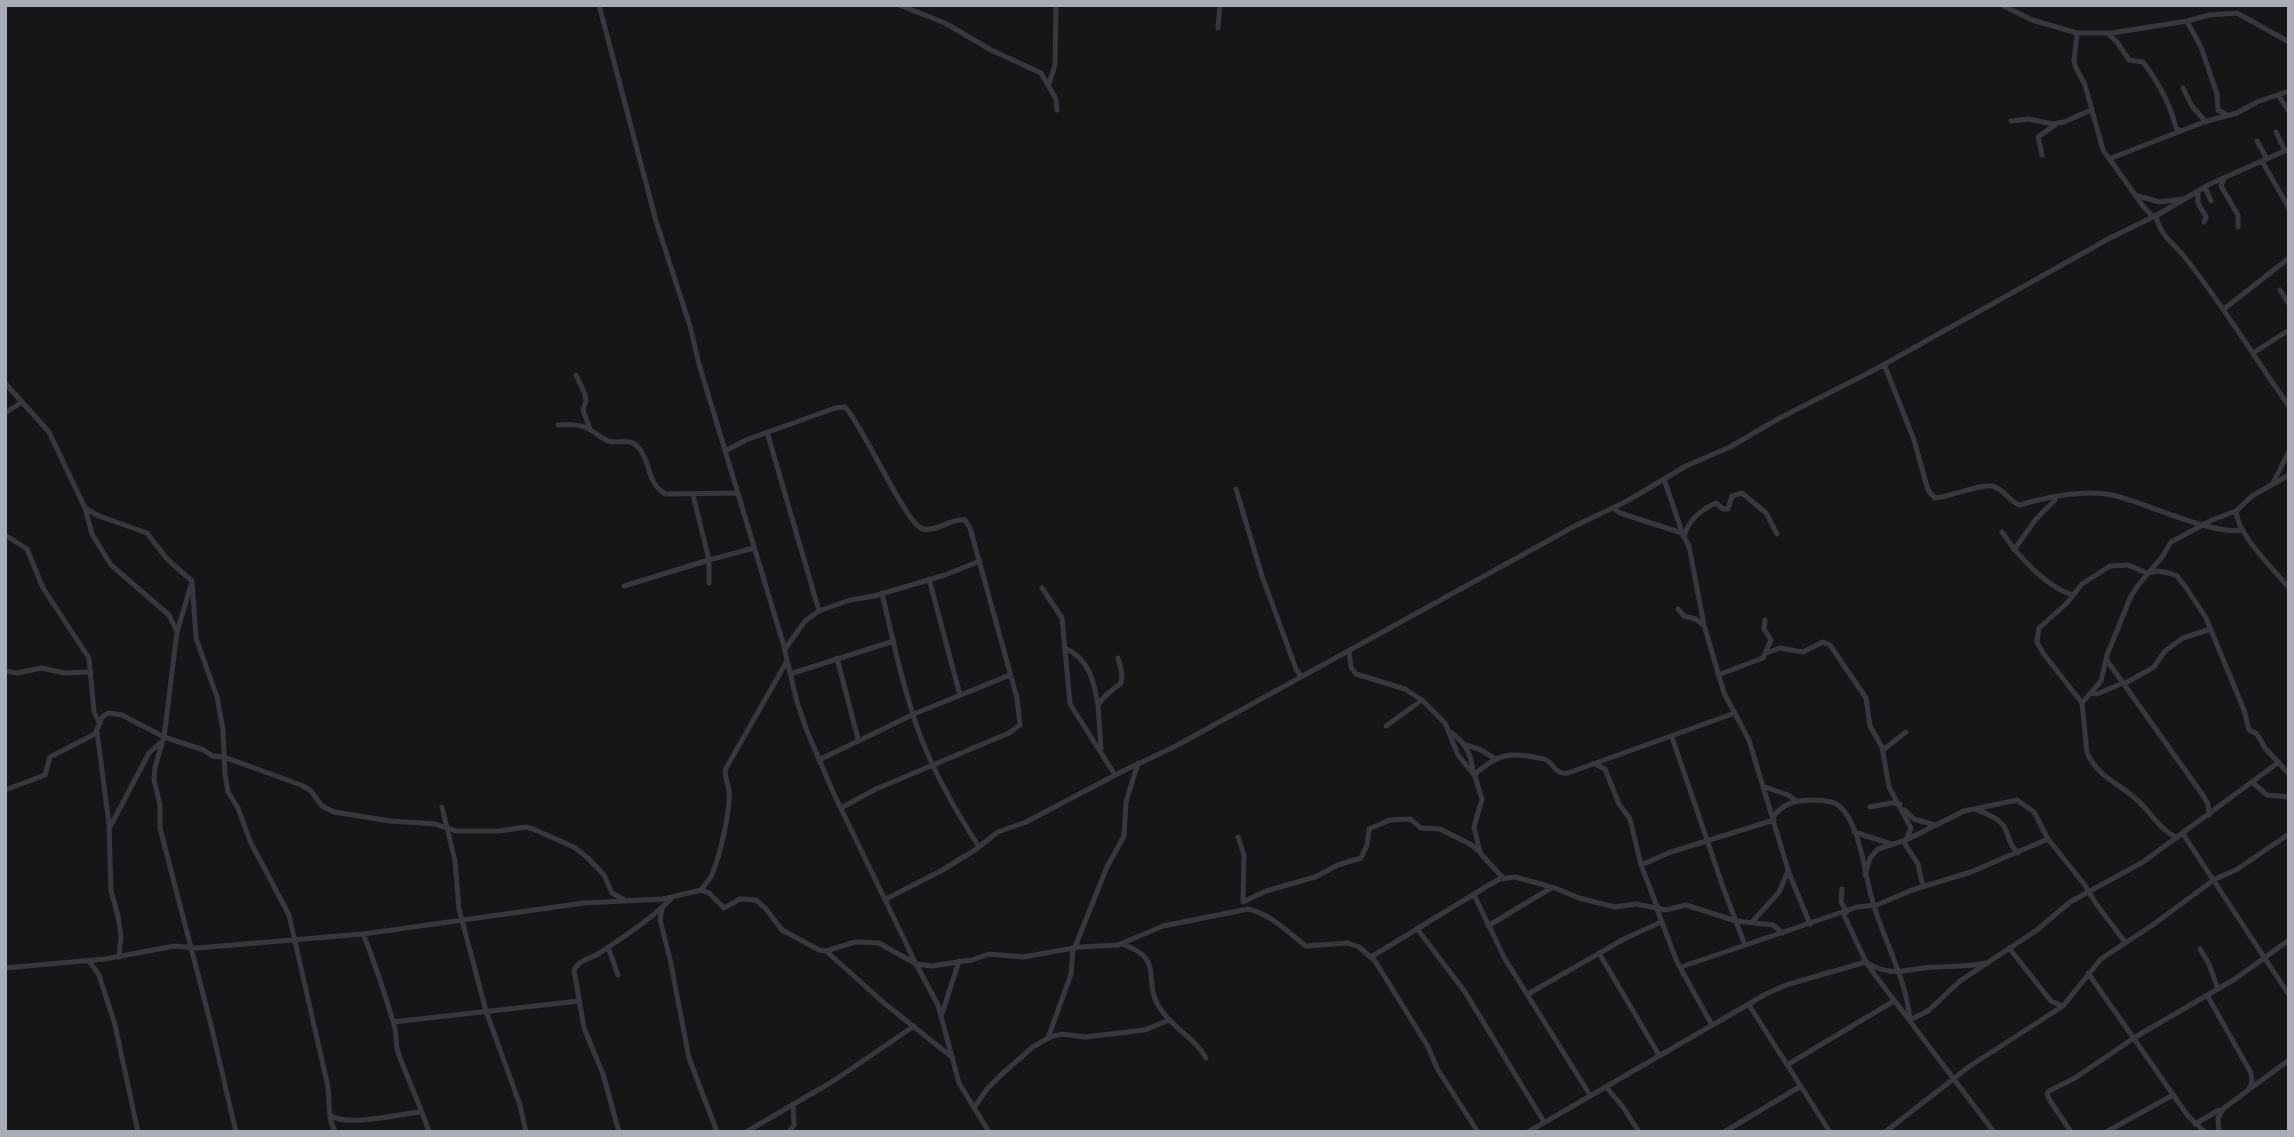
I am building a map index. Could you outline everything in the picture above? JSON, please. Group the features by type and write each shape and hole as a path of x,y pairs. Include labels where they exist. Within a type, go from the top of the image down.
{"street":[{"path":"899,5 946,23 990,50 1033,69 1049,84 1056,99 1057,110"},
{"path":"1049,84 1055,65 1056,5"},
{"path":"1219,28 1220,5"},
{"path":"2002,5 2032,20 2077,33 2107,33 2232,13 2242,15 2289,42"},
{"path":"2235,5 2242,15"},
{"path":"601,6 656,221 690,326 785,649 797,702 841,808 942,1014 957,1079 989,1132"},
{"path":"2187,21 2201,47 2217,93 2218,110 2228,115"},
{"path":"2077,33 2074,61 2085,85 2103,150 2135,195 2155,216 2165,236 2202,278 2289,406"},
{"path":"2107,33 2129,60 2143,62 2151,72 2166,96 2176,128 2180,131"},
{"path":"2183,88 2192,106 2206,122"},
{"path":"2109,159 2289,91"},
{"path":"2278,95 2289,111"},
{"path":"2011,121 2029,119 2052,124 2091,110"},
{"path":"2042,155 2038,137 2058,123"},
{"path":"886,899 939,872 998,832 1026,822 1174,747 1686,466 1730,447 2001,301 2205,187 2287,150 2276,132"},
{"path":"2257,141 2289,208"},
{"path":"2225,177 2221,186 2238,215 2238,227"},
{"path":"2205,187 2211,201"},
{"path":"2198,191 2199,203 2206,217 2204,222"},
{"path":"2135,195 2159,202 2187,198"},
{"path":"2224,309 2289,258"},
{"path":"2280,290 2289,303"},
{"path":"2253,353 2289,330"},
{"path":"1884,364 1914,440 1928,490 1933,497 1941,498 1990,485 2020,505 2094,492 2114,495 2205,524 2233,531 2243,530"},
{"path":"576,375 585,394 583,410 590,429"},
{"path":"5,383 50,432 85,508 92,534 111,565 171,617 177,632"},
{"path":"5,413 22,402"},
{"path":"725,451 767,432 845,407 862,429 913,522 924,529 965,520 970,528 1022,721 1018,728 876,789 841,808"},
{"path":"558,425 573,424 590,429 610,441 634,443 646,459 650,478 665,494 738,493"},
{"path":"767,432 819,611"},
{"path":"2272,485 2289,451"},
{"path":"2081,703 2101,681 2123,613 2139,584 2171,542 2236,511 2252,496 2289,475"},
{"path":"1664,479 1692,557 1704,625 1718,676 1727,702 1749,740 1788,871 1810,924"},
{"path":"1236,489 1262,576 1296,669 1301,676"},
{"path":"1683,535 1701,512 1716,503 1725,510 1728,509 1732,496 1742,493 1766,513 1777,534"},
{"path":"693,495 709,560 709,583"},
{"path":"2014,550 2036,519 2058,498"},
{"path":"85,508 99,516 147,533 167,559 192,582 196,638 216,697 223,730 228,792 238,808 250,841 289,913 328,1087 335,1132"},
{"path":"1613,508 1620,513 1683,535"},
{"path":"2236,511 2243,530 2289,588"},
{"path":"2002,532 2022,559 2059,589 2073,595"},
{"path":"5,535 22,544 31,555 39,581 66,626 88,655 94,712 99,722"},
{"path":"624,586 754,548"},
{"path":"785,649 805,621 819,611 980,561"},
{"path":"2289,774 2265,748 2257,734 2249,730 2244,710 2211,629 2195,600 2177,576 2164,571 2147,573 2128,565 2114,565 2082,584 2066,604 2039,628 2037,642 2081,703 2090,760 2109,782 2134,797 2164,831 2180,836 2215,879 2289,995"},
{"path":"929,579 960,695"},
{"path":"192,582 177,632 163,739 156,758 154,778 160,805 160,828 173,869 236,1132"},
{"path":"1042,588 1062,618 1070,704 1115,775"},
{"path":"882,593 914,714 933,765 939,780 979,847"},
{"path":"1678,609 1684,616 1696,619 1704,625"},
{"path":"1718,676 1757,662 1766,653 1771,640 1764,629 1765,620"},
{"path":"2090,693 2097,694 2124,683 2154,667 2165,651 2183,638 2211,629"},
{"path":"790,674 894,641"},
{"path":"1766,653 1780,648 1803,652 1823,642 1827,643 1866,698 1870,726 1883,750 1889,786 1910,828 1905,841"},
{"path":"1065,648 1076,653 1087,665 1096,689 1101,751"},
{"path":"1349,651 1351,667 1356,674 1405,689 1422,700 1464,744 1479,749 1496,760"},
{"path":"838,658 858,739"},
{"path":"1098,705 1121,683 1118,658"},
{"path":"2106,659 2202,794 2208,804 2208,815"},
{"path":"701,890 712,875 718,857 729,803 729,788 724,770 787,661"},
{"path":"5,671 17,673 42,668 64,673 91,672"},
{"path":"819,760 914,714 1010,676"},
{"path":"1386,726 1422,700"},
{"path":"119,957 121,937 111,891 109,830 97,732 99,722 106,714 113,713 163,739 204,750 212,757 224,757 302,785 312,792 322,806 334,811 390,821 421,822 456,831 526,827 553,836 598,867 616,897 631,901"},
{"path":"1473,774 1505,754 1519,753 1544,759 1561,774 1735,713"},
{"path":"5,790 45,775 50,758 97,732"},
{"path":"1450,732 1458,755 1473,774"},
{"path":"1883,750 1906,732"},
{"path":"1672,737 1745,945"},
{"path":"109,830 149,753 163,739"},
{"path":"1464,744 1471,758 1473,774 1482,799 1474,827 1481,854"},
{"path":"1910,1020 1928,1011 1961,981 2037,930 2070,902 2143,862 2279,762"},
{"path":"1048,1038 1071,974 1074,948 1107,867 1124,836 1126,802 1138,763"},
{"path":"1595,764 1605,769 1619,804 1630,818 1641,865 1661,922 1712,1025"},
{"path":"2252,782 2265,794 2289,797"},
{"path":"1765,787 1798,801"},
{"path":"1641,865 1707,839 1773,818 1784,805 1815,800 1837,804 1854,832 1882,933 1901,972 1910,1020"},
{"path":"1866,876 1874,852 1905,841 1957,813 2017,800 2034,812 2048,839 2125,942"},
{"path":"1870,807 1891,803 1900,805 1914,819 1935,825"},
{"path":"442,807 455,861 459,909 486,1011 520,1105 526,1132"},
{"path":"1975,809 2000,822 2012,847 2018,853"},
{"path":"1243,902 1266,891 1315,877 1338,865 1361,858 1367,845 1369,829 1390,820 1410,819 1421,828 1440,829 1470,844 1504,878"},
{"path":"1854,832 1893,845"},
{"path":"1885,1132 2000,1045 2063,1006 2101,958 2154,924 2215,879 2236,870 2289,834"},
{"path":"1238,837 1244,855 1241,909"},
{"path":"1681,967 1857,907 1873,905 1971,872 2048,839"},
{"path":"1905,841 1918,864 1923,887"},
{"path":"1752,922 1779,892 1788,871"},
{"path":"1371,957 1504,878 1515,877 1615,907 1636,904 1666,909 1686,905 1735,921 1773,925 1783,933"},
{"path":"1488,926 1552,888"},
{"path":"1842,889 1841,902 1866,961 1994,1132"},
{"path":"5,968 89,961 175,946 191,948 363,933 584,903 673,897 701,890 709,893 724,908 740,900 756,900 789,936 826,951 875,996 953,1058"},
{"path":"1474,895 1505,959 1590,1095"},
{"path":"619,1132 603,1074 584,1028 575,967 608,947 673,897"},
{"path":"662,908 660,920 689,1058 717,1132"},
{"path":"826,951 855,943 879,943 916,964 932,966 972,960 989,954 1032,956 1074,948 1122,944 1163,926 1241,909 1256,911 1309,947 1348,943 1371,957 1478,1132"},
{"path":"1528,994 1599,953 1661,922"},
{"path":"1418,930 1465,992 1544,1122"},
{"path":"363,933 393,1022 398,1052 429,1132"},
{"path":"2071,1132 2047,1094 2052,1088 2075,1078 2133,1039 2218,989 2289,940"},
{"path":"1122,944 1138,950 1150,963 1152,995 1169,1020 1196,1042 1206,1058"},
{"path":"608,947 618,975"},
{"path":"2009,948 2051,1001 2063,1006"},
{"path":"2200,950 2209,964 2218,989"},
{"path":"1599,953 1659,1055"},
{"path":"89,961 99,975 115,1025 138,1132"},
{"path":"942,1014 959,961"},
{"path":"1866,961 1878,969 1901,972 1927,967 1970,967 1989,962"},
{"path":"1528,1132 1786,985 1866,961"},
{"path":"2088,973 2195,1124 2205,1132"},
{"path":"2207,995 2251,1073 2258,1077 2267,1077"},
{"path":"1787,1065 1894,1000"},
{"path":"393,1022 579,1001"},
{"path":"1749,1005 1830,1132"},
{"path":"974,1108 986,1089 1026,1052 1048,1038 1062,1034 1085,1037 1145,1030 1169,1020"},
{"path":"746,1132 835,1080 914,1027"},
{"path":"2195,1124 2224,1108 2289,1060"},
{"path":"2249,1089 2251,1073"},
{"path":"1724,1132 1801,1086"},
{"path":"1606,1087 1639,1132"},
{"path":"2106,1132 2174,1095"},
{"path":"789,1132 794,1125 793,1104"},
{"path":"2219,1132 2218,1118 2224,1108"},
{"path":"331,1116 341,1121 358,1121 421,1111"}]}
